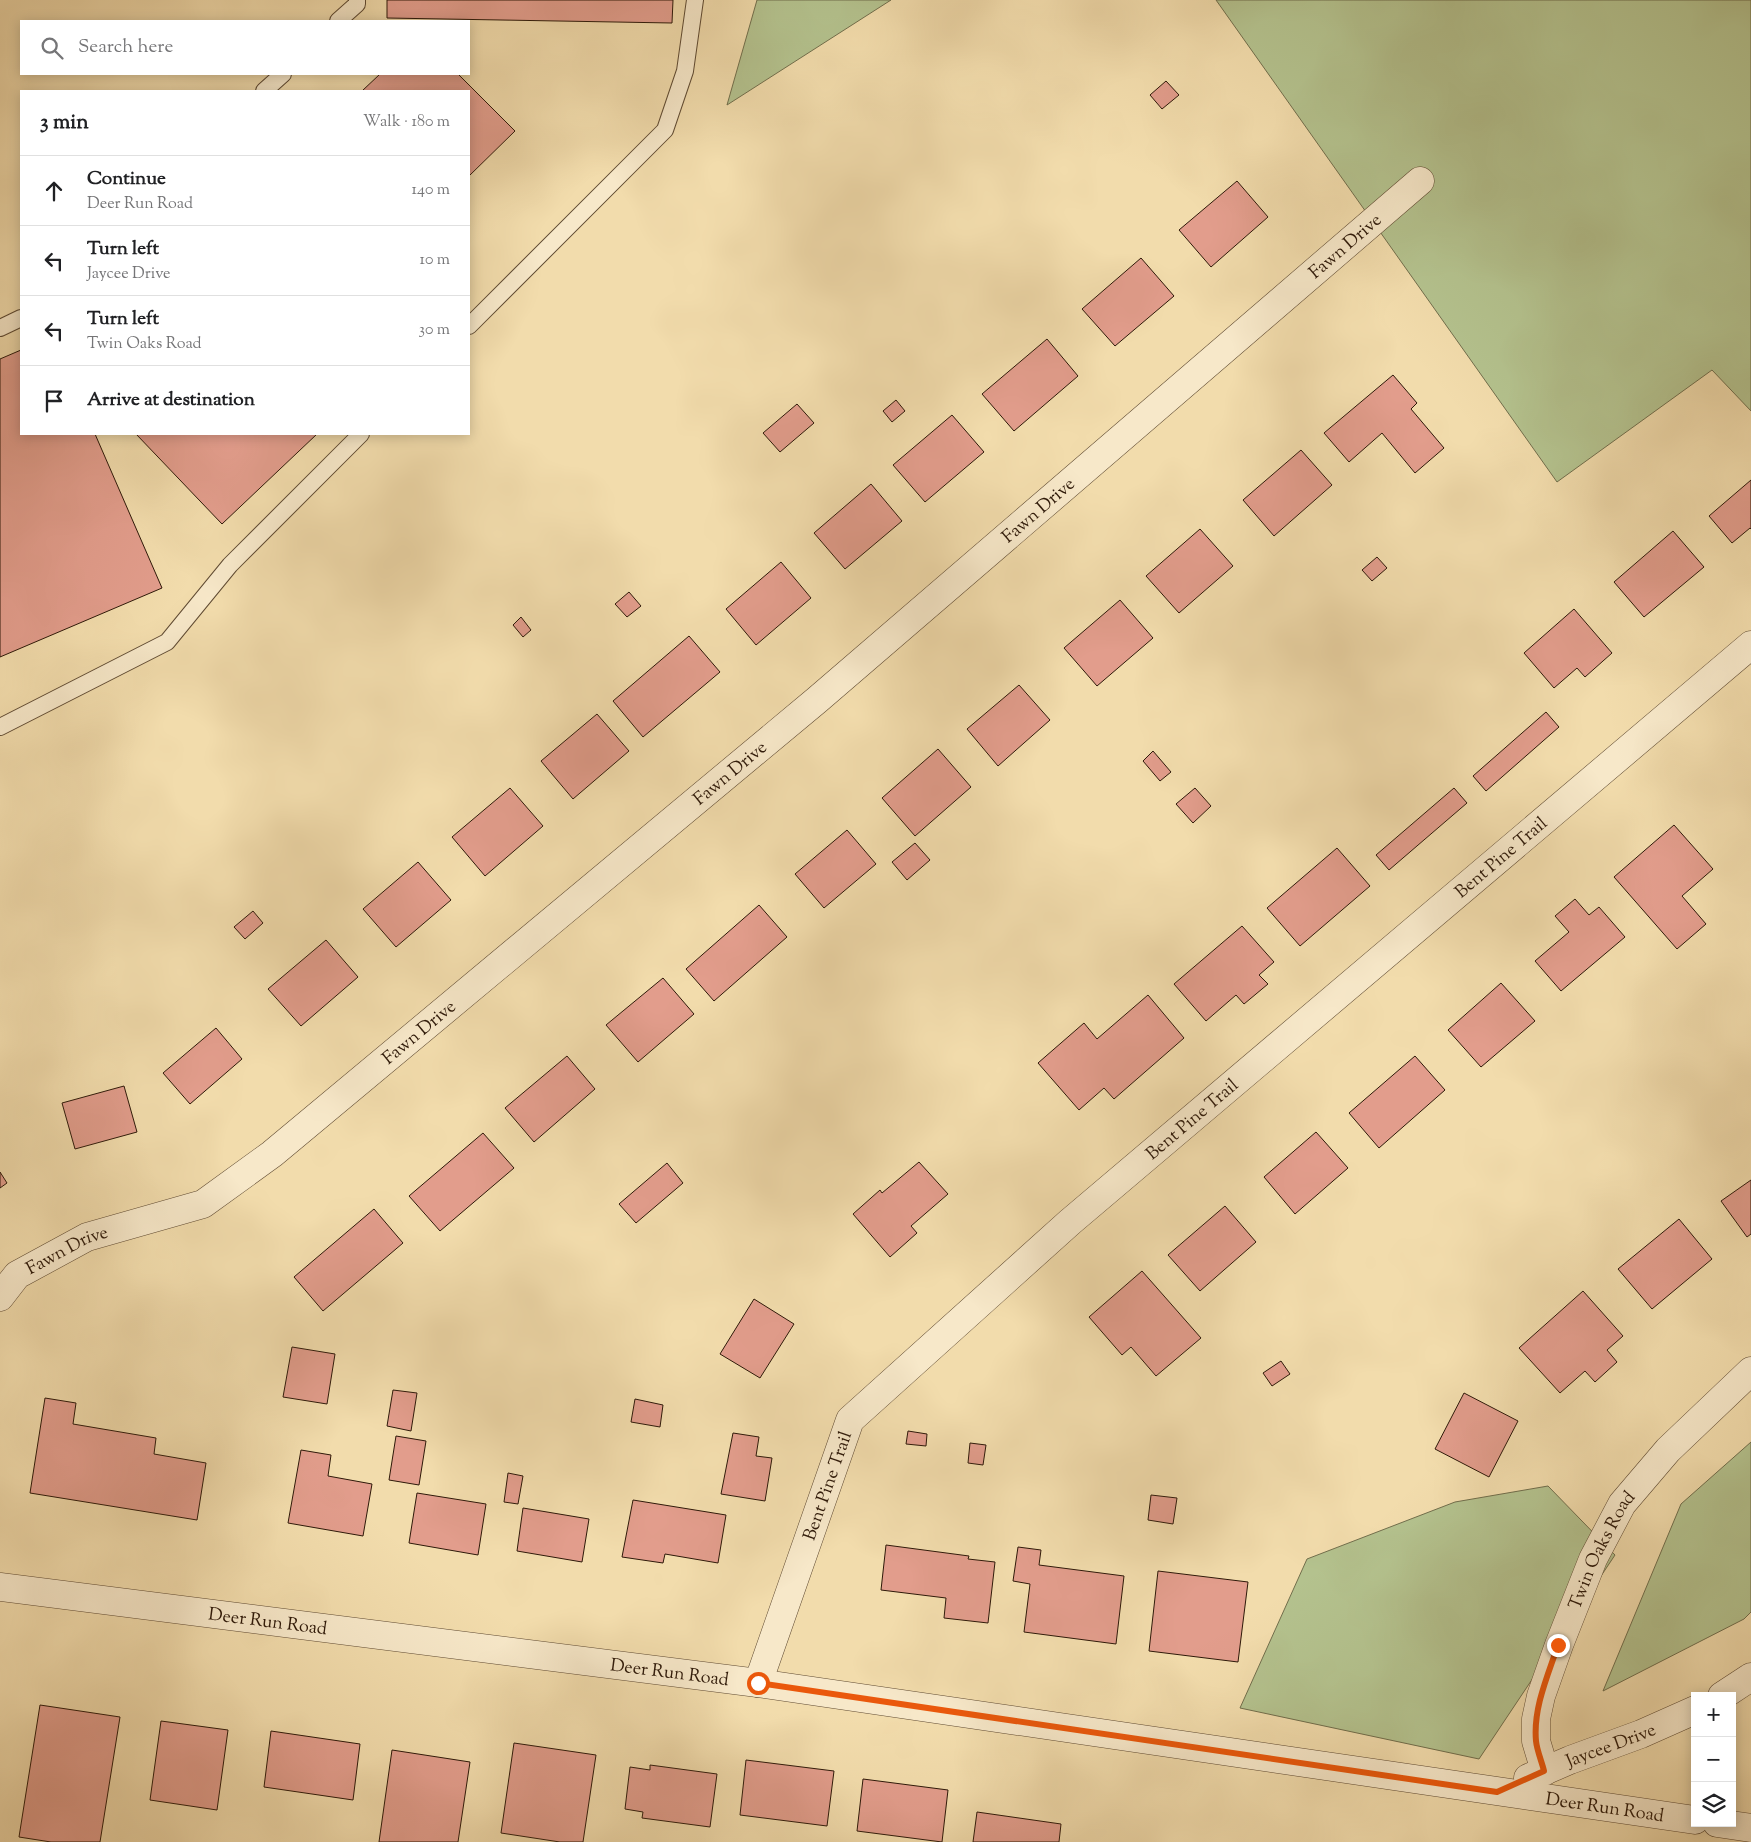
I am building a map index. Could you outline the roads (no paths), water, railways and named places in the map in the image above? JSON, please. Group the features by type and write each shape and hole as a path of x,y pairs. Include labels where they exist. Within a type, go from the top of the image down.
{"street":[{"name":"Fawn Drive","path":"0,1297 17,1275 87,1237 203,1204 272,1154 816,700 1420,181"},
{"name":"Bent Pine Trail","path":"758,1683 850,1420 1070,1222 1751,645"},
{"name":"Twin Oaks Road","path":"1544,1771 1536,1742 1536,1719 1541,1696 1558,1645 1593,1559 1622,1504 1668,1450 1751,1371"},
{"name":"Deer Run Road","path":"0,1587 758,1683 1691,1819"},
{"path":"1728,1692 1751,1677"},
{"name":"Jaycee Drive","path":"1497,1792 1691,1712"},
{"path":"1736,1826 1751,1828"}],"lane":[{"path":"339,20 357,4 357,0"},
{"path":"470,325 665,130 685,71 695,0"},
{"path":"265,90 282,75"},
{"path":"0,328 20,318"},
{"path":"0,727 167,642 230,565 360,435"}]}
